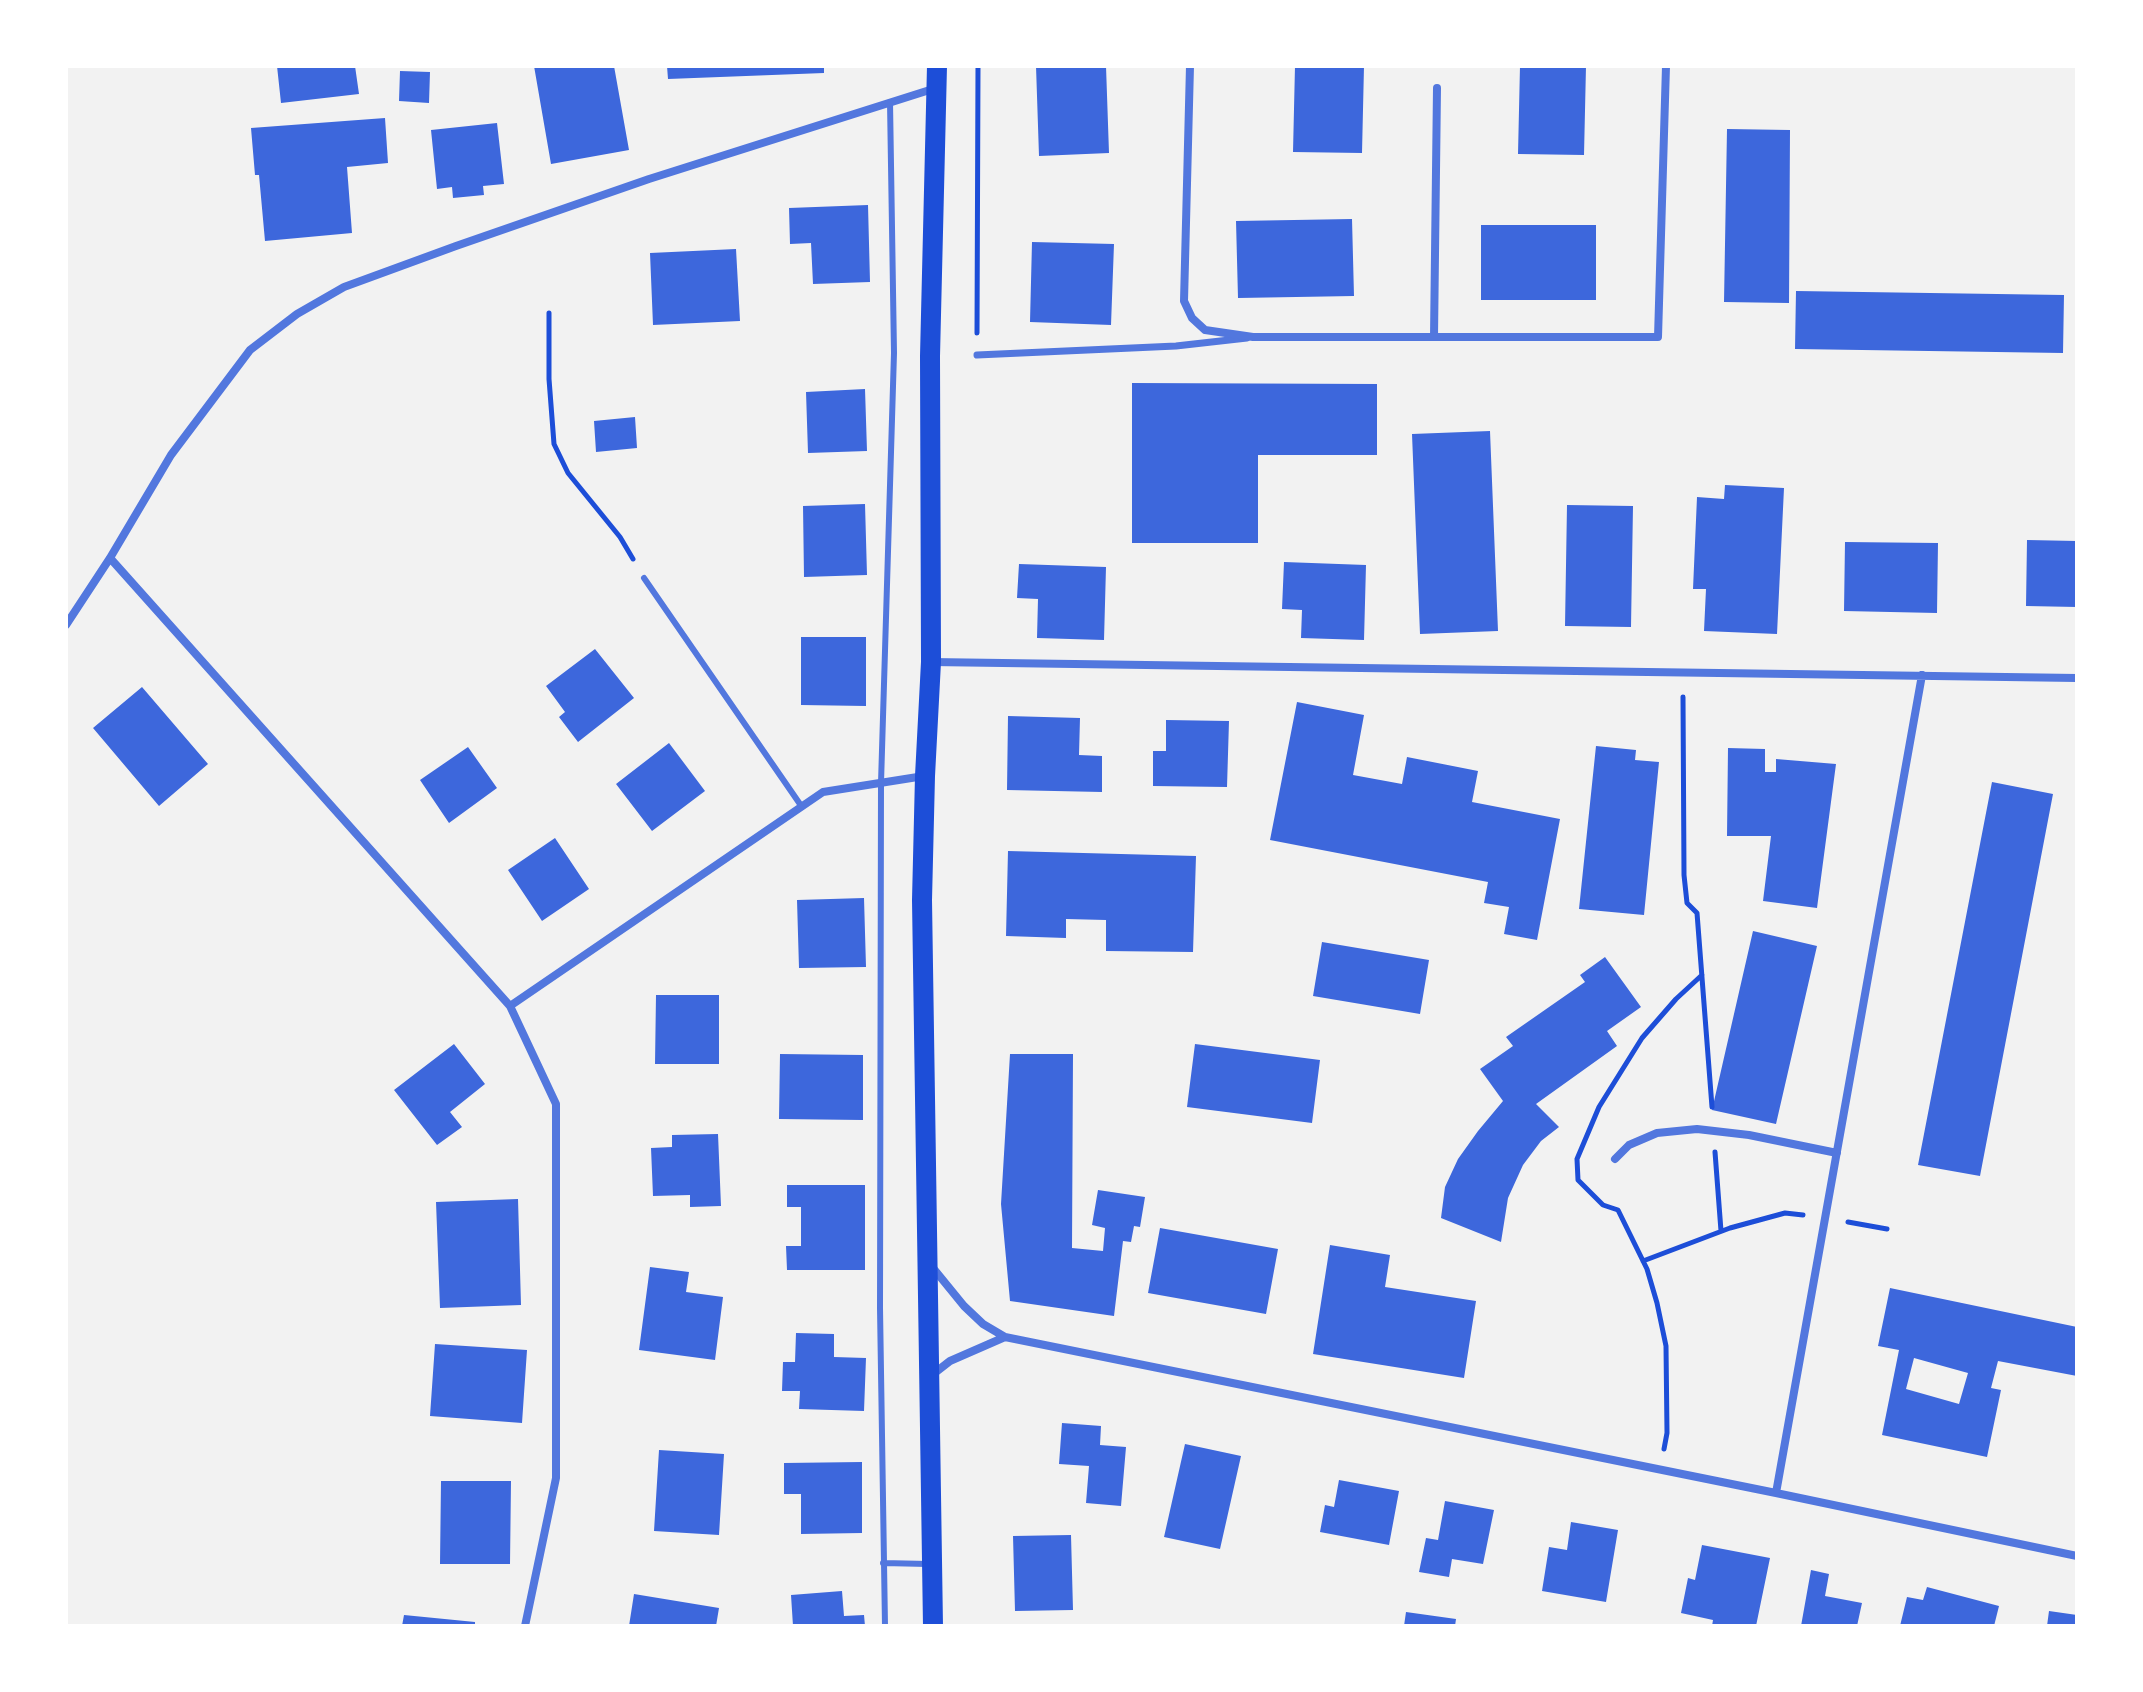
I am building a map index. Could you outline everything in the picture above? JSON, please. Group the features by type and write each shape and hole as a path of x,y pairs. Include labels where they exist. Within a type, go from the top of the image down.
{"main road":[{"path":"933,1626 922,900 931,662 930,356 937,66"}],"street":[{"path":"1190,66 1184,301 1192,318 1205,330 1253,337"},
{"path":"977,355 1176,346 1253,337 1658,337 1666,66"},
{"path":"66,625 171,455 250,350 297,314 344,287 428,256 649,179 937,88"},
{"path":"1434,337 1437,88"},
{"path":"110,558 510,1006 556,1104 556,1478 525,1626"},
{"path":"931,662 2077,678"},
{"path":"1776,1493 1922,675"},
{"path":"510,1006 823,792 925,776"},
{"path":"1615,1159 1629,1145 1657,1133 1697,1129 1749,1135 1837,1153"},
{"path":"927,1259 964,1306 983,1324 1005,1337 2077,1556"},
{"path":"929,1377 950,1361 1005,1337"}],"lane":[{"path":"885,1626 880,1308 881,783 894,353 890,102"},
{"path":"644,578 802,807"},
{"path":"883,1563 932,1564"}],"path":[{"path":"977,355 978,66"},
{"path":"549,313 549,379 554,444 568,473 620,537 644,578"},
{"path":"1683,672 1684,875 1687,903 1697,913 1721,1231"},
{"path":"1660,1469 1667,1433 1666,1346 1657,1303 1643,1261 1618,1210 1603,1205 1578,1180 1577,1159 1599,1107 1642,1038 1702,975"},
{"path":"1643,1261 1721,1231 1785,1213 1887,1229"}],"building":[{"path":"277,66 355,66 359,94 281,103"},
{"path":"534,66 614,66 629,150 551,164"},
{"path":"667,66 824,66 824,73 668,79"},
{"path":"1036,66 1106,66 1109,153 1039,156"},
{"path":"1295,66 1364,66 1362,153 1293,152"},
{"path":"1520,66 1586,66 1584,155 1518,154"},
{"path":"400,71 430,72 429,103 399,101"},
{"path":"385,118 388,163 347,167 352,233 265,241 251,128"},
{"path":"497,123 504,184 483,186 484,195 453,198 452,187 437,189 431,130"},
{"path":"1727,129 1790,130 1789,303 1724,302"},
{"path":"868,205 870,282 813,284 811,243 790,244 789,208"},
{"path":"1352,219 1354,296 1238,298 1236,221"},
{"path":"1481,225 1596,225 1596,300 1481,300"},
{"path":"1032,242 1114,244 1111,325 1030,322"},
{"path":"736,249 740,321 653,325 650,253"},
{"path":"1796,291 2064,295 2063,353 1795,349"},
{"path":"1132,383 1377,384 1377,455 1258,455 1258,543 1132,543"},
{"path":"865,389 867,451 808,453 806,392"},
{"path":"635,417 637,448 596,452 594,421"},
{"path":"1490,431 1498,631 1420,634 1412,434"},
{"path":"1725,485 1784,488 1777,634 1704,631 1706,589 1693,589 1697,497 1724,499"},
{"path":"865,504 867,575 804,577 803,506"},
{"path":"1567,505 1633,506 1631,627 1565,626"},
{"path":"2027,540 2077,541 2077,607 2026,606"},
{"path":"1845,542 1938,543 1937,613 1844,611"},
{"path":"1284,562 1366,565 1364,640 1301,638 1302,610 1282,609"},
{"path":"1019,564 1106,567 1104,640 1037,638 1038,599 1017,598"},
{"path":"801,637 866,637 866,706 801,705"},
{"path":"595,649 634,698 578,742 559,717 565,712 546,686"},
{"path":"142,687 208,764 159,806 93,728"},
{"path":"1297,702 1364,715 1353,775 1402,784 1407,757 1478,771 1472,802 1560,819 1537,940 1504,934 1509,907 1484,903 1488,882 1270,840"},
{"path":"1008,716 1080,718 1079,755 1102,756 1102,792 1007,790"},
{"path":"1166,720 1229,721 1227,787 1153,786 1153,751 1166,751"},
{"path":"669,743 705,791 652,831 616,784"},
{"path":"1596,746 1636,750 1635,760 1659,762 1644,915 1579,909"},
{"path":"468,747 497,788 449,823 420,780"},
{"path":"1728,748 1765,749 1765,772 1776,772 1776,759 1836,764 1817,908 1763,901 1771,836 1727,836"},
{"path":"1992,782 2053,794 1980,1176 1918,1165"},
{"path":"555,838 589,889 542,921 508,870"},
{"path":"1008,851 1196,856 1193,952 1106,951 1106,920 1066,919 1066,938 1006,936"},
{"path":"864,898 866,967 799,968 797,900"},
{"path":"1753,931 1817,946 1776,1124 1712,1110"},
{"path":"1322,942 1429,960 1420,1014 1313,996"},
{"path":"1605,957 1641,1007 1607,1031 1617,1046 1536,1104 1559,1127 1541,1141 1523,1165 1508,1198 1501,1242 1441,1218 1445,1187 1458,1159 1503,1101 1480,1069 1513,1046 1506,1037 1585,982 1580,975"},
{"path":"656,995 719,995 719,1064 655,1064"},
{"path":"454,1044 485,1084 450,1112 462,1127 437,1145 394,1090"},
{"path":"1195,1044 1320,1060 1312,1123 1187,1107"},
{"path":"780,1054 863,1055 863,1120 779,1119"},
{"path":"1010,1054 1073,1054 1072,1248 1103,1251 1105,1228 1092,1225 1098,1190 1145,1197 1140,1227 1134,1226 1131,1242 1123,1241 1114,1316 1010,1301 1001,1204"},
{"path":"718,1134 721,1206 690,1207 690,1195 653,1196 651,1148 672,1147 672,1135"},
{"path":"787,1185 865,1185 865,1270 787,1270 786,1246 801,1246 801,1207 787,1207"},
{"path":"518,1199 521,1305 440,1308 436,1202"},
{"path":"1160,1228 1278,1249 1266,1314 1148,1293"},
{"path":"1330,1245 1390,1255 1385,1287 1476,1301 1464,1378 1313,1354"},
{"path":"650,1267 689,1272 686,1292 723,1297 715,1360 639,1350"},
{"path":"1890,1288 2077,1327 2077,1376 1998,1361 1991,1388 2001,1390 1987,1457 1882,1435 1899,1350 1878,1346","holes":["1914,1358 1968,1373 1959,1404 1906,1389"]},
{"path":"796,1333 834,1334 834,1357 866,1358 864,1411 799,1409 800,1391 782,1391 783,1362 795,1362"},
{"path":"435,1344 527,1350 522,1423 430,1416"},
{"path":"1062,1423 1101,1426 1100,1445 1126,1447 1121,1506 1086,1503 1089,1466 1059,1464"},
{"path":"1185,1444 1241,1456 1220,1549 1164,1537"},
{"path":"659,1450 724,1454 719,1535 654,1531"},
{"path":"862,1462 862,1533 801,1534 801,1494 784,1494 784,1463"},
{"path":"1339,1480 1399,1491 1389,1545 1320,1532 1325,1505 1334,1507"},
{"path":"441,1481 511,1481 510,1564 440,1564"},
{"path":"1445,1501 1494,1510 1483,1564 1452,1559 1449,1577 1419,1572 1426,1538 1438,1540"},
{"path":"1571,1522 1618,1530 1606,1602 1542,1591 1549,1547 1567,1550"},
{"path":"1071,1535 1073,1610 1015,1611 1013,1536"},
{"path":"1702,1545 1770,1558 1756,1626 1712,1626 1713,1620 1681,1613 1688,1578 1695,1580"},
{"path":"1811,1570 1829,1574 1825,1596 1862,1603 1857,1626 1801,1626"},
{"path":"1927,1587 1999,1606 1994,1626 1900,1626 1907,1597 1923,1600"},
{"path":"842,1591 844,1616 864,1615 865,1626 793,1626 791,1595"},
{"path":"634,1594 719,1608 716,1626 629,1626"},
{"path":"2049,1611 2077,1615 2077,1626 2047,1626"},
{"path":"1406,1612 1456,1619 1455,1626 1404,1626"},
{"path":"404,1615 475,1622 475,1626 402,1626"}]}
